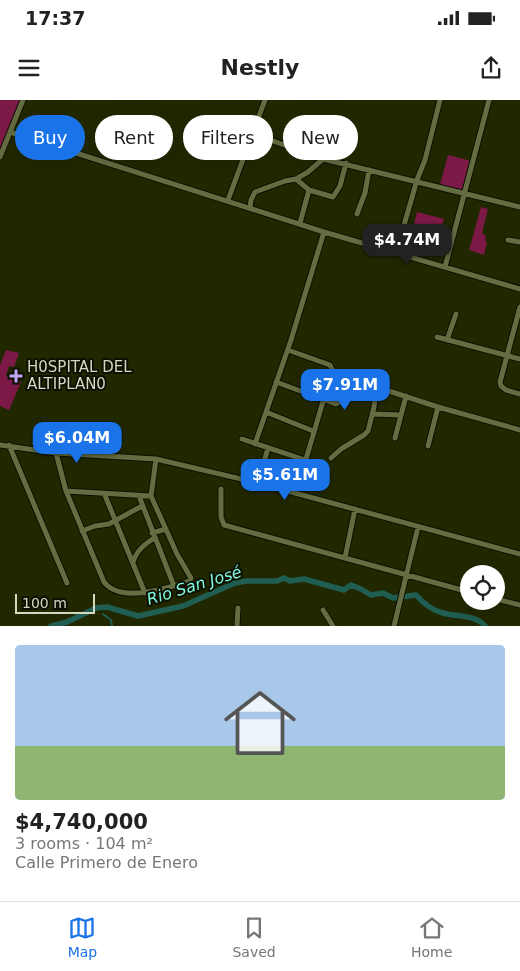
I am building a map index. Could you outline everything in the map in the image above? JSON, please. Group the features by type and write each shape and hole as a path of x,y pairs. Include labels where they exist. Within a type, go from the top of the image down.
{"street":[{"path":"0,157 23,100"},
{"path":"258,115 264,100"},
{"path":"396,253 417,180 425,160 440,100"},
{"path":"445,267 488,100"},
{"path":"10,132 324,232 520,289"},
{"path":"228,200 242,160"},
{"path":"250,208 255,192 296,179 322,160"},
{"path":"329,160 417,180 463,194 520,207"},
{"path":"296,179 309,190 333,197 340,186 346,163"},
{"path":"356,214 365,193 369,170"},
{"path":"300,223 309,190"},
{"path":"255,444 288,350 324,232"},
{"path":"508,240 520,242"},
{"path":"520,309 500,382 501,386 506,390 520,394"},
{"path":"447,340 456,314"},
{"path":"437,338 520,359"},
{"path":"288,350 330,365 334,371 313,431 296,493"},
{"path":"276,382 324,398 336,404 344,400 352,384 358,381 438,407 520,430"},
{"path":"331,458 342,448 368,431 376,387"},
{"path":"395,438 406,396"},
{"path":"428,446 438,407"},
{"path":"266,412 313,431"},
{"path":"372,414 401,414"},
{"path":"242,439 305,460"},
{"path":"0,445 56,453 156,459 258,483 520,554"},
{"path":"9,446 67,583"},
{"path":"258,483 268,448"},
{"path":"56,453 66,491 99,570 109,588 122,592 145,593 190,581 191,578 177,554 151,496 156,459"},
{"path":"221,489 221,517 224,525 460,589"},
{"path":"66,491 151,496"},
{"path":"104,493 114,522 145,593"},
{"path":"139,496 174,586"},
{"path":"82,532 114,522 124,514 142,506"},
{"path":"345,558 355,510"},
{"path":"394,626 405,574 418,527"},
{"path":"133,563 136,553 141,547 153,535 166,529"},
{"path":"505,602 520,605"},
{"path":"237,626 238,608"},
{"path":"323,610 333,626"}],"shaded area":[{"path":"0,100 21,100 15,115 0,154"},
{"path":"448,155 471,161 463,190 440,185"},
{"path":"481,207 488,209 482,233 486,236 485,241 487,242 484,255 469,250"},
{"path":"417,212 444,219 441,230 434,228 430,240 412,233"},
{"path":"6,350 19,353 14,367 9,366 6,376 21,382 9,410 0,406 0,365"}],"waterway":[{"name":"Rio San José","path":"51,626 67,622 96,608 107,607 138,616 183,606 235,583 277,581 284,578 290,581 304,579 344,590 351,585 371,595 383,593 393,598 416,595 424,603 439,612 476,619 485,626"},
{"path":"103,614 111,620 112,626"}],"place":[{"name":"H0SPITAL DEL ALTIPLAN0","path":"16,376"}]}
